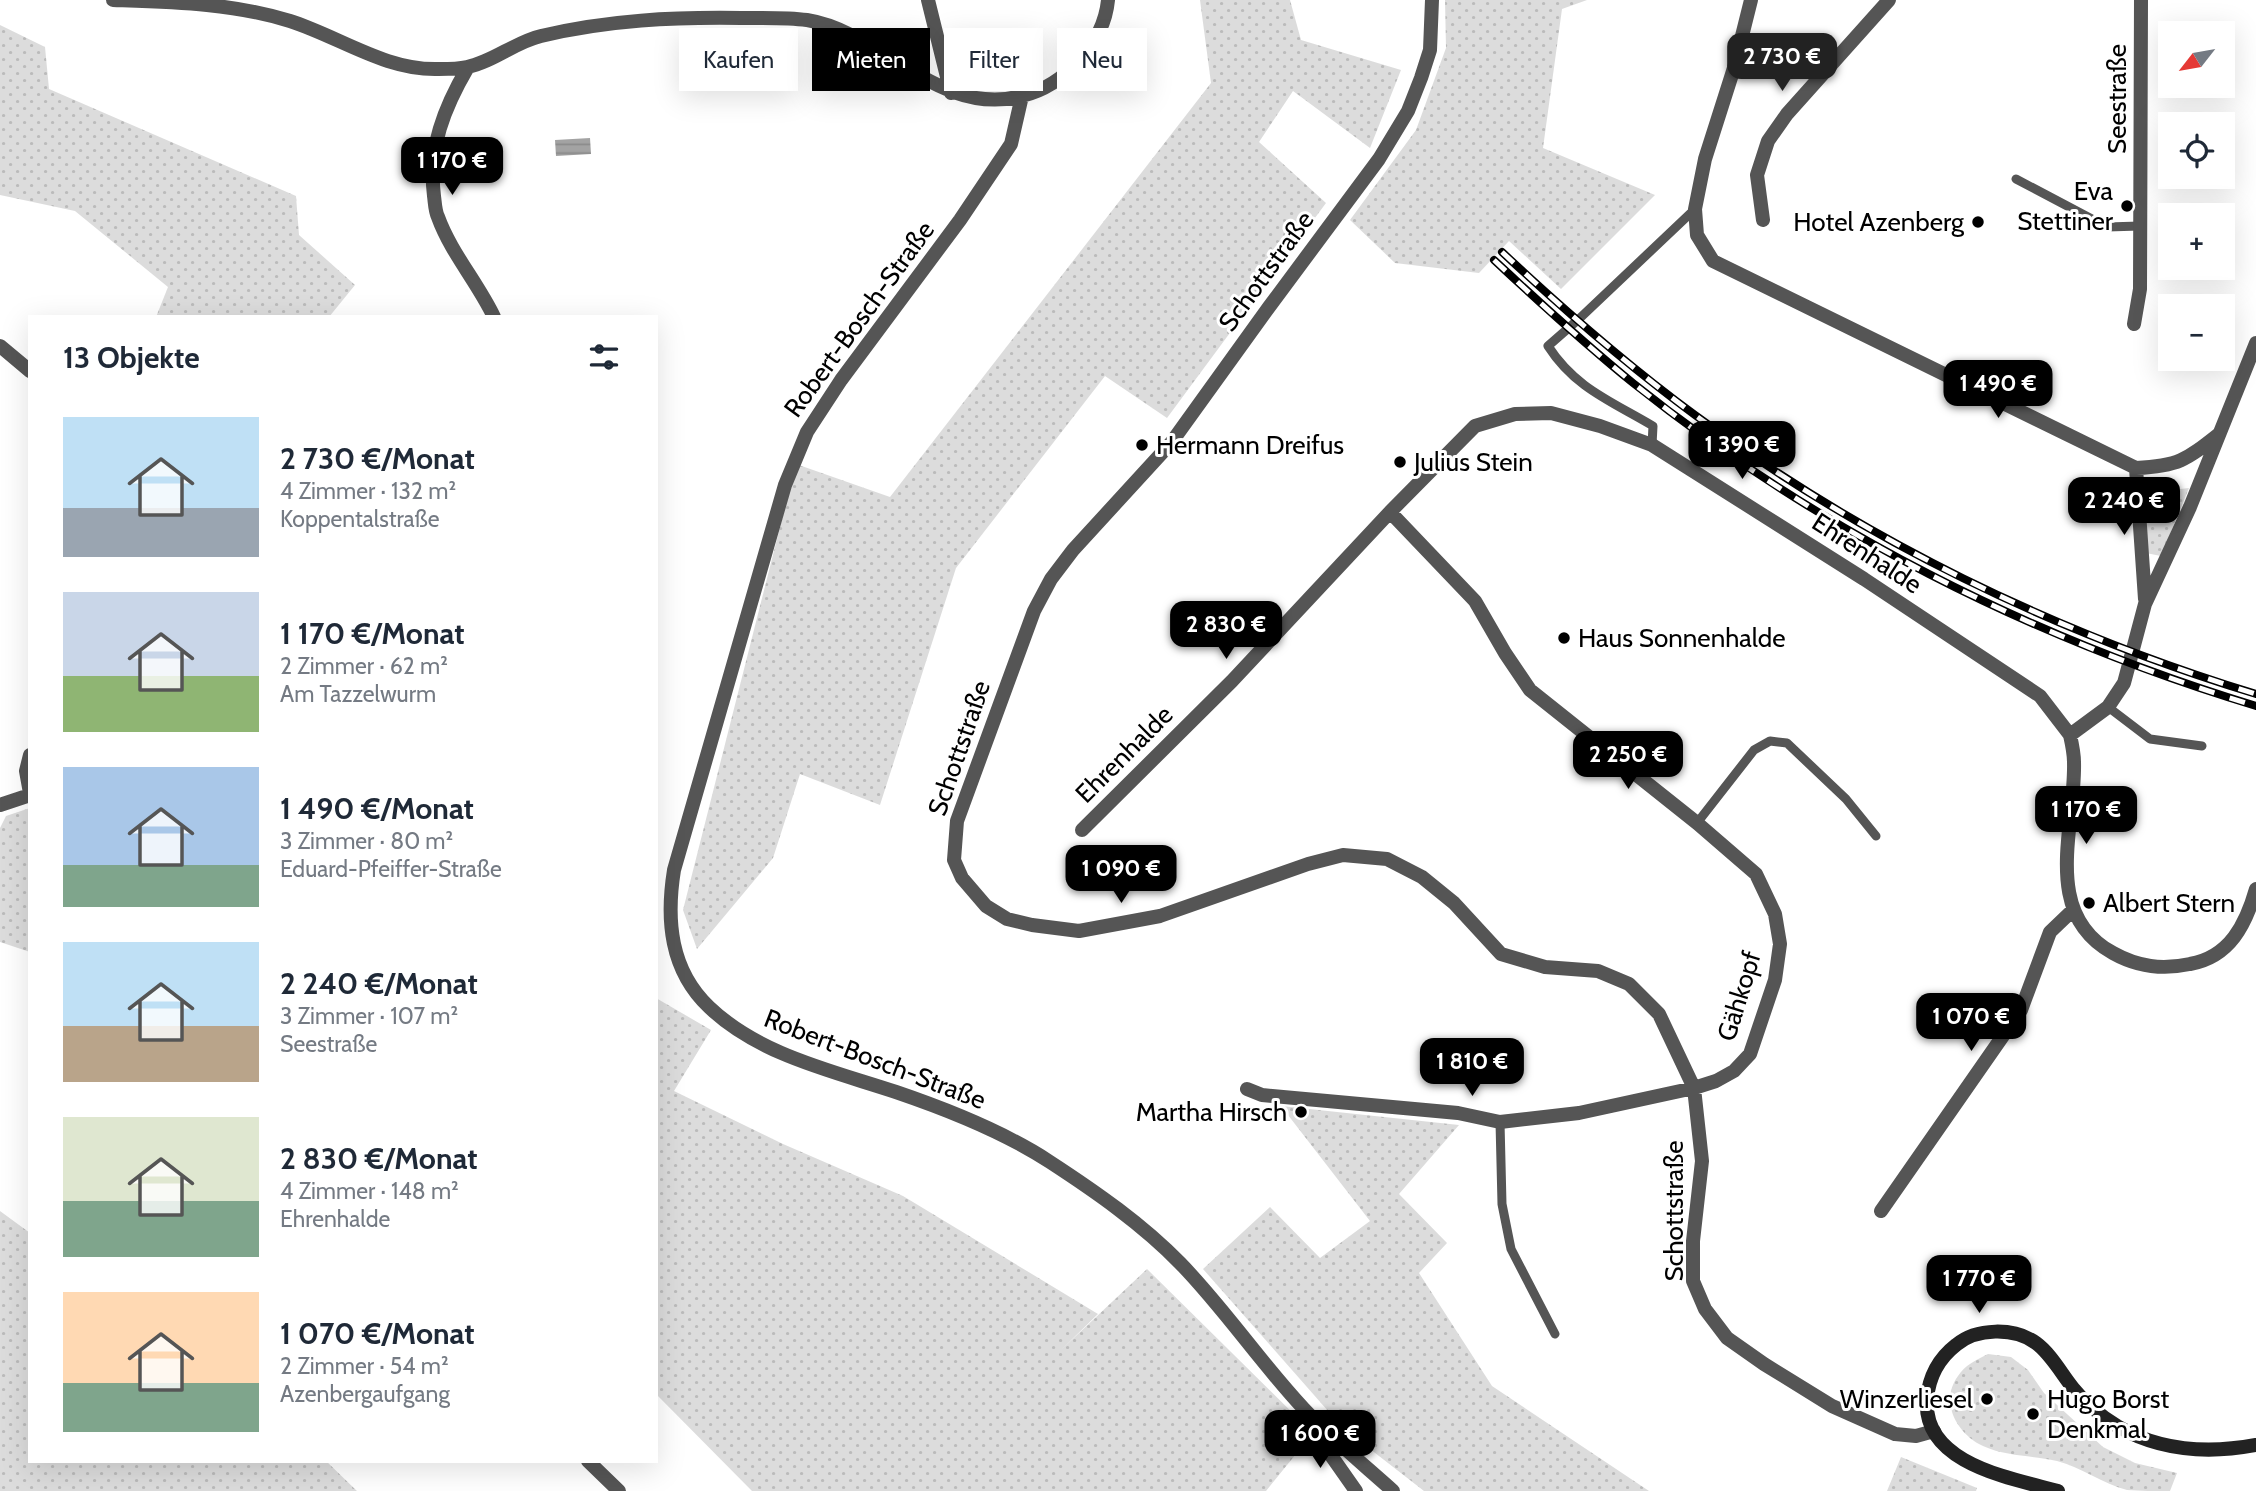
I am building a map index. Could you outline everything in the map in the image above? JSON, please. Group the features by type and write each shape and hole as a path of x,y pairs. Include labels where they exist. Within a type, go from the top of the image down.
{"street":[{"path":"113,0 192,2 241,9 292,22 363,52 413,68 468,67 538,36 614,22 677,17 807,20 845,33 951,93 992,99 1022,96 1052,83 1076,64 1098,31 1108,0"},
{"path":"928,0 951,93"},
{"name":"Schottstraße","path":"1432,0 1430,50 1421,78 1408,111 1379,159 1171,443 1090,530 1051,579 1034,611 957,821 954,860 973,893 986,906 1007,919 1079,931 1160,916 1308,864 1343,855 1387,859 1422,877 1454,903 1501,954 1545,967 1598,971 1629,984 1659,1014 1694,1088 1702,1160 1693,1241 1693,1281 1705,1309 1727,1338 1832,1406 1895,1434 1916,1436 1934,1432"},
{"path":"1751,0 1734,68 1705,159 1695,209 1698,235 1713,261 2136,468 2168,466 2192,456 2220,433"},
{"path":"1763,220 1757,175 1768,141 1787,114 1889,0"},
{"name":"Seestraße","path":"2134,324 2140,289 2141,0"},
{"path":"468,67 442,118 434,149 432,182 437,216 493,315"},
{"name":"Robert-Bosch-Straße","path":"1022,96 1012,144 960,220 841,380 807,432 785,485 674,870 669,921 674,942 690,983 707,1005 731,1026 751,1038 801,1061 901,1094 983,1127 1047,1160 1103,1198 1180,1263 1303,1408 1393,1491"},
{"path":"2256,343 2190,507 2145,604 2124,683 2108,707 2070,735 2074,761 2067,887 2073,910 2084,929 2103,947 2129,962 2166,969 2200,963 2229,945 2248,918 2256,889"},
{"path":"0,346 28,369"},
{"name":"Ehrenhalde","path":"1082,830 1232,681 1475,426 1515,414 1551,413 1601,426 1652,445 1864,579 2040,696 2070,735"},
{"path":"2136,468 2145,604"},
{"name":"Gähkopf","path":"1247,1089 1262,1095 1458,1113 1500,1122 1579,1113 1694,1088 1716,1081 1734,1071 1750,1054 1775,980 1780,944 1775,914 1756,874 1697,823 1530,690 1475,601 1391,512"},
{"path":"28,763 28,782"},
{"path":"0,805 28,795"},
{"path":"1881,1212 2021,1010 2050,932 2073,910"},
{"path":"2058,1491 1975,1466 1946,1449 1934,1432 1927,1406 1933,1370 1945,1353 1960,1341 1982,1332 2008,1332 2035,1342 2074,1390 2097,1412 2119,1427 2150,1441 2176,1448 2207,1451 2256,1446"},
{"path":"1322,1428 1330,1454 1356,1491"},
{"path":"590,1463 619,1491"}],"lane":[{"path":"2016,179 2108,227 2140,226"},
{"path":"1652,445 1653,426 1573,378 1548,346 1695,209"},
{"path":"2108,707 2150,739 2202,746"},
{"path":"1697,823 1754,750 1770,741 1787,743 1846,799 1876,836"},
{"path":"1500,1122 1502,1204 1511,1249 1555,1334"}],"shaded area":[{"path":"1200,0 1290,0 1301,40 1401,70 1370,148 1293,91 1259,142 1326,203 1167,418 1105,376 956,568 880,805 800,774 773,858 697,949 683,910 796,464 890,497 1211,83"},
{"path":"1445,0 1587,0 1562,9 1543,148 1655,195 1561,289 1509,241 1479,273 1395,263 1350,220 1416,130 1446,48"},
{"path":"0,25 45,47 49,89 296,196 299,235 355,285 331,315 157,315 168,287 75,211 0,195"},
{"path":"590,138 591,154 556,156 555,140"},
{"path":"2189,488 2161,556 2146,553 2147,493"},
{"path":"28,809 28,951 0,942 0,828 6,816"},
{"path":"658,999 711,1030 674,1091 783,1144 903,1196 1098,1314 1061,1350 1147,1269 1313,1433 1266,1491 752,1491 658,1396"},
{"path":"1281,1106 1459,1125 1399,1194 1447,1243 1419,1273 1492,1386 1649,1491 1424,1491 1343,1428 1203,1269 1270,1207 1320,1258 1370,1221"},
{"path":"0,1211 28,1232 28,1463 328,1463 357,1491 0,1491"},
{"path":"1988,1354 2011,1357 2028,1370 2044,1393 2103,1447 2135,1463 2177,1473 2170,1491 2127,1490 2066,1464 2001,1452 1974,1441 1965,1434 1954,1416 1950,1396 1961,1372"},
{"path":"1901,1457 1977,1488 1976,1491 1887,1491"}],"railway":[{"path":"1502,252 1596,336 1670,396 1759,460 1825,503 1894,542 2035,612 2181,670 2256,694"},
{"path":"1494,260 1562,323 1633,383 1776,486 1852,532 2009,613 2090,648 2172,679 2256,706"}],"place":[{"name":"Eva Stettiner","path":"2127,206"},
{"name":"Hotel Azenberg","path":"1978,222"},
{"name":"Hermann Dreifus","path":"1142,445"},
{"name":"Julius Stein","path":"1400,462"},
{"name":"Haus Sonnenhalde","path":"1564,638"},
{"name":"Albert Stern","path":"2089,903"},
{"name":"Martha Hirsch","path":"1301,1112"},
{"name":"Winzerliesel","path":"1987,1399"},
{"name":"Hugo Borst Denkmal","path":"2033,1414"}]}
